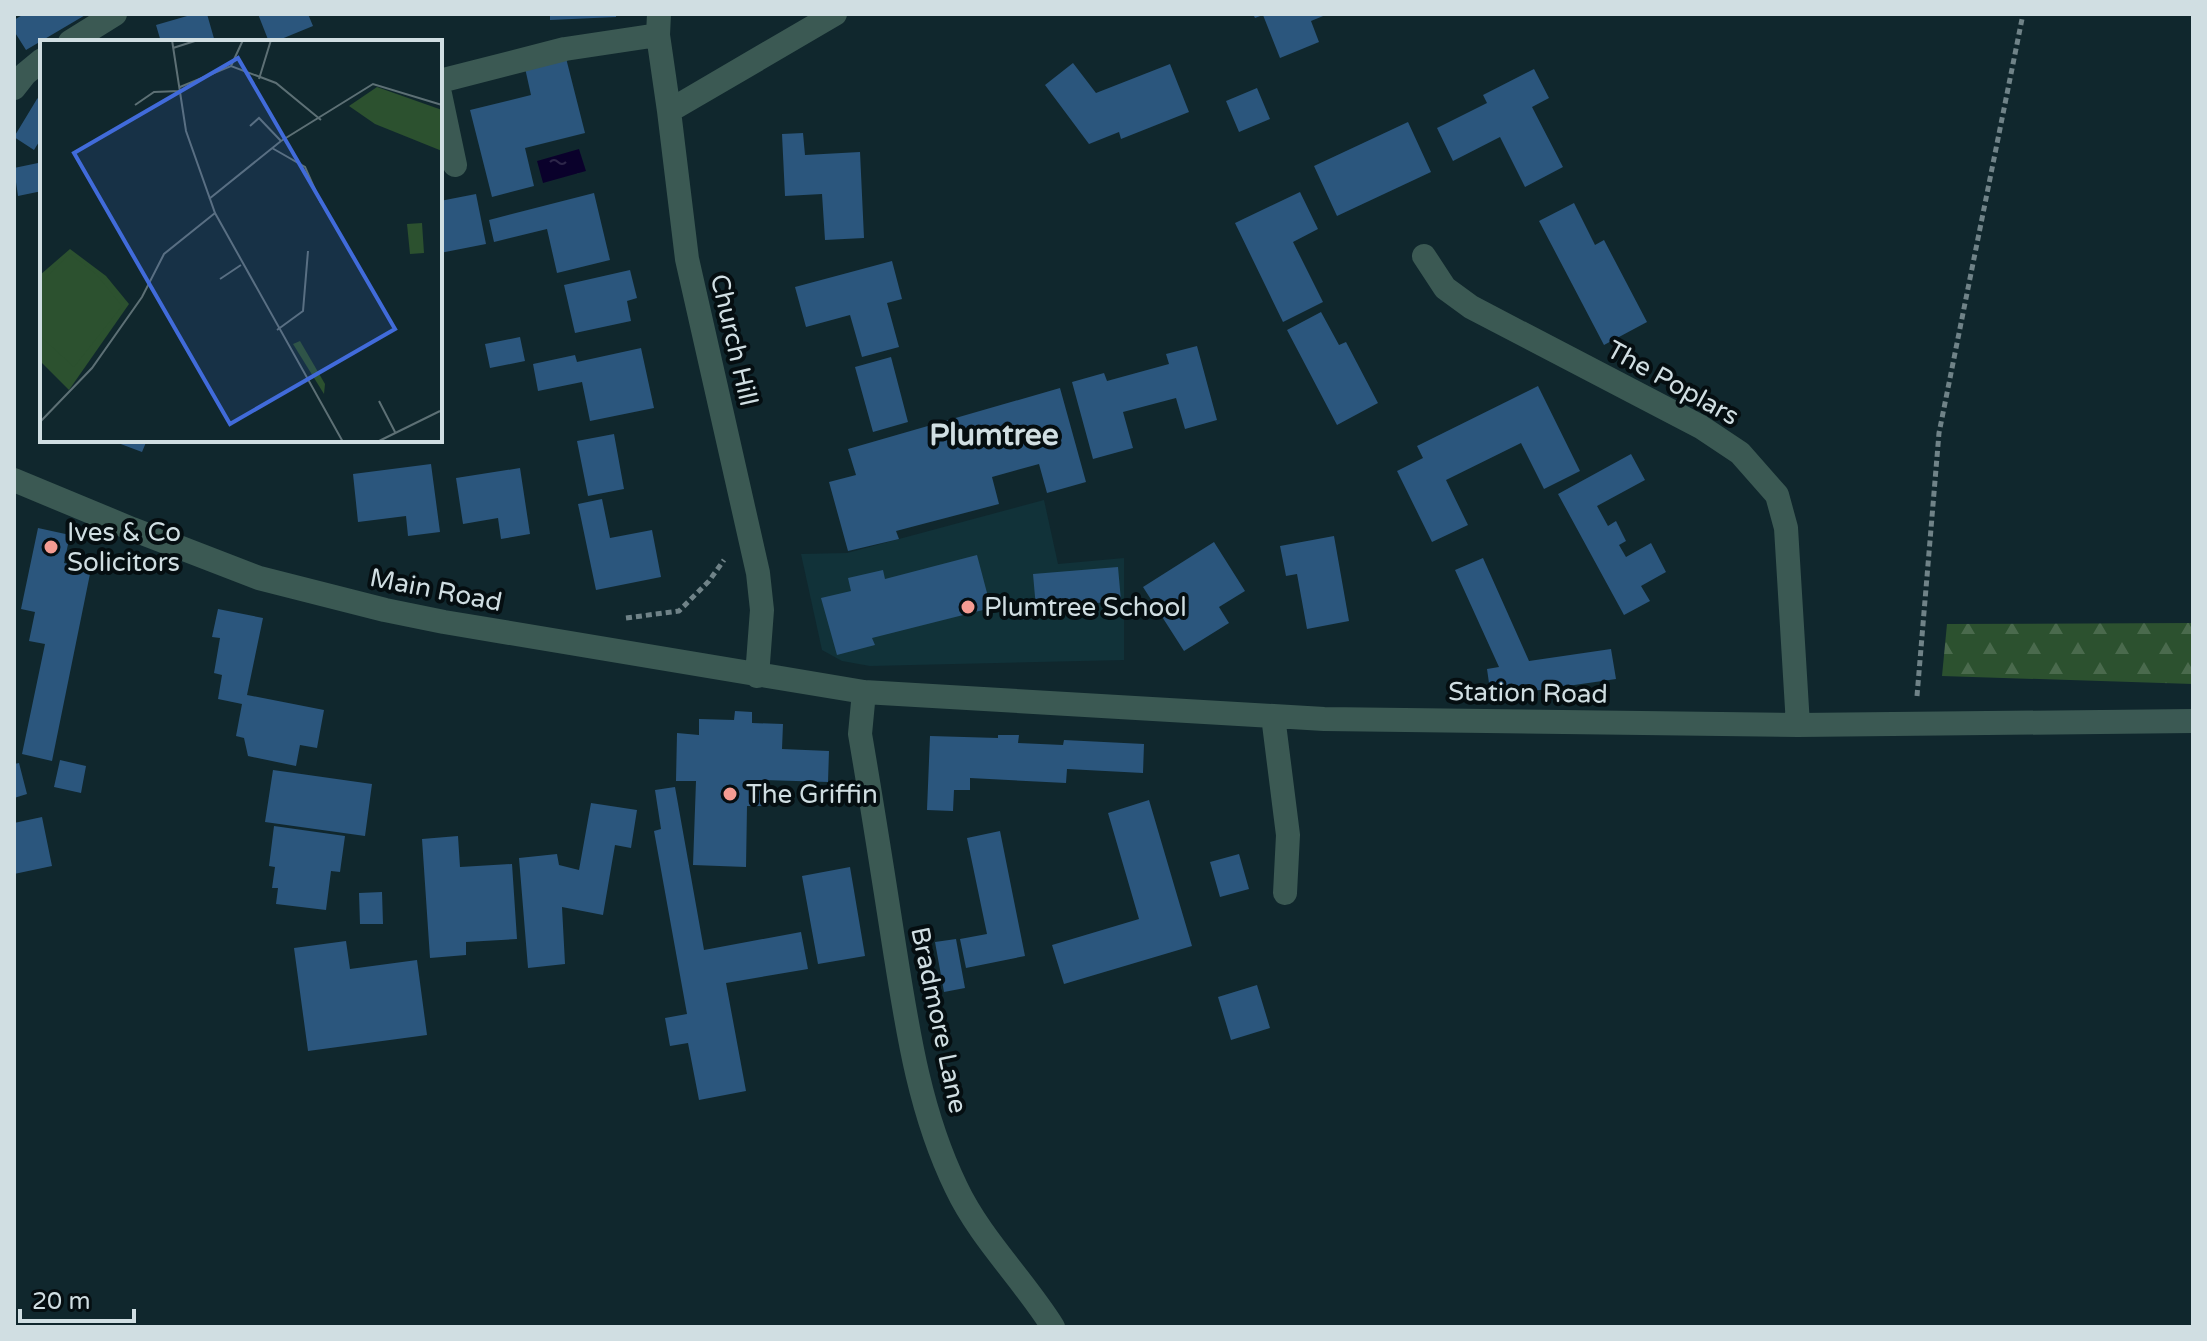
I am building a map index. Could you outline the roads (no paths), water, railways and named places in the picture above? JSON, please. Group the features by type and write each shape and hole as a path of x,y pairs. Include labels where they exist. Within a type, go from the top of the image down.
{"street":[{"path":"73,40 115,14"},
{"path":"669,111 835,14"},
{"path":"442,80 658,24"},
{"name":"Church Hill","path":"658,24 687,259 758,573 762,610 757,676"},
{"path":"442,103 455,165"},
{"name":"The Poplars","path":"1424,256 1445,288 1471,307 1701,427 1740,453 1777,495 1786,528 1798,725"},
{"name":"Main Road","path":"14,480 259,578 385,610 864,692"},
{"name":"Station Road","path":"864,692 1324,719 1798,725 2193,721"},
{"name":"Bradmore Lane","path":"864,692 860,734 907,1029 937,1147 977,1224 1035,1298 1053,1327"},
{"path":"1273,716 1288,835 1285,893"}],"water":[{"path":"579,149 586,171 543,183 537,161"}],"place":[{"name":"Ives & Co Solicitors","path":"51,547"},
{"name":"Plumtree School","path":"968,607"},
{"name":"The Griffin","path":"730,794"}],"district":[{"name":"Plumtree","path":"994,435"}]}
